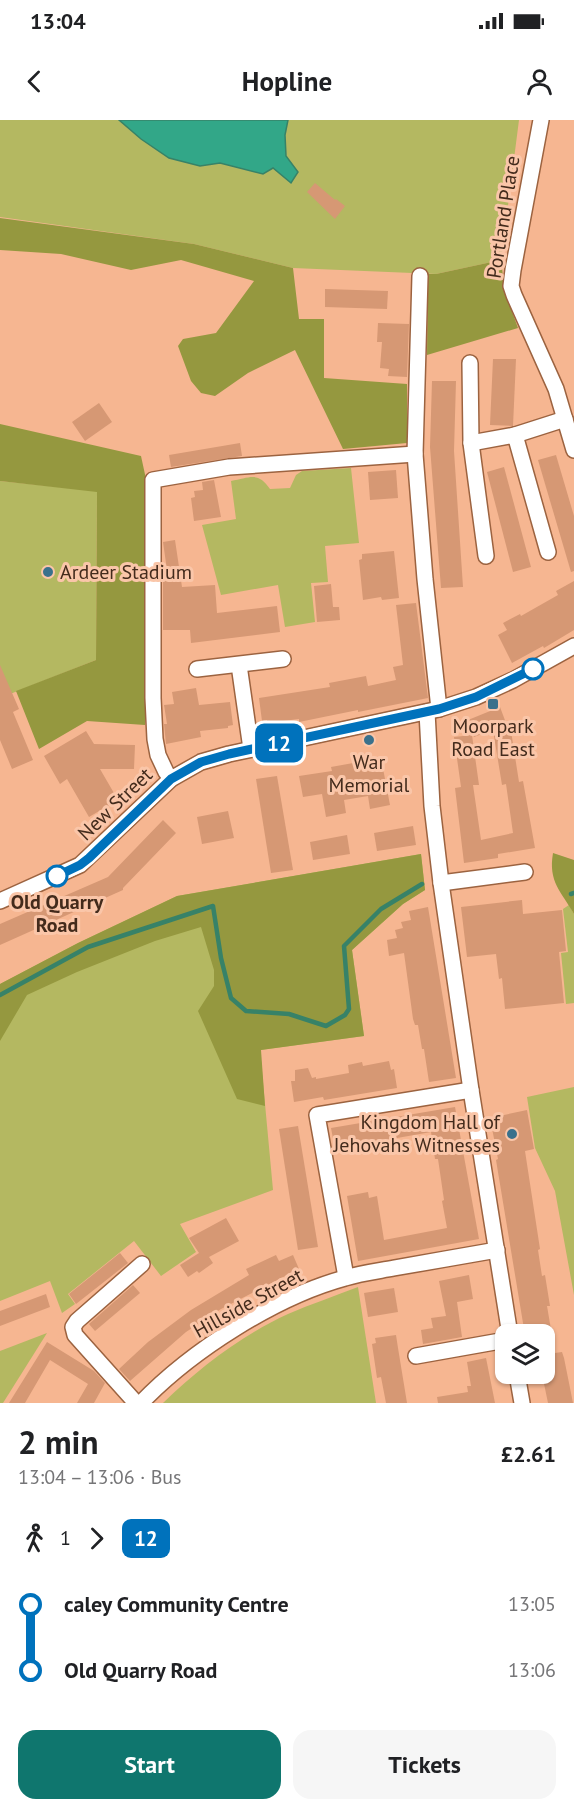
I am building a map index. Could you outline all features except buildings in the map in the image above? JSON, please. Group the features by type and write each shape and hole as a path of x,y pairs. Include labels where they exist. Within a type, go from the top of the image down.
{"street":[{"name":"Portland Place","path":"541,120 512,286 513,295 556,389 574,450"},
{"path":"420,276 415,454 433,711 432,806 471,1090 508,1324"},
{"path":"470,363 471,443 486,556"},
{"path":"471,443 515,435 565,419"},
{"path":"515,435 548,552"},
{"path":"171,779 158,755 155,739 153,480 229,467 415,454"},
{"name":"New Street","path":"0,901 80,865 171,779 186,769 212,758 433,711 476,697 513,680 574,646"},
{"path":"197,669 283,659"},
{"path":"239,665 251,749"},
{"path":"441,883 525,872"},
{"path":"345,1277 317,1115 471,1090"},
{"name":"Hillside Street","path":"141,1403 186,1362 237,1328 283,1303 345,1277 497,1250"},
{"path":"136,1403 75,1335 73,1327 142,1264"},
{"path":"416,1356 495,1342"},
{"path":"519,1384 522,1403"}],"green space":[{"path":"0,120 519,120 501,260 436,274 293,268 194,244 0,217"},
{"path":"351,468 359,543 325,546 328,582 311,583 315,622 285,627 278,585 221,595 202,525 236,519 231,481 253,477 262,480 270,489 290,488 296,475 302,471"},
{"name":"Ardeer Stadium","path":"0,481 97,491 96,660 0,698"},
{"path":"421,854 425,890 403,904 352,950 364,1036 260,1050 273,1190 180,1224 196,1252 161,1276 134,1241 68,1294 75,1304 62,1313 50,1281 0,1301 0,984 78,943 177,896"},
{"path":"569,905 574,914 574,1003 566,1004 561,953 568,952 563,909"},
{"path":"574,1087 574,1295 555,1191 535,1148 527,1097"},
{"path":"358,1287 376,1403 163,1403 206,1365 254,1332 288,1314"},
{"path":"47,1333 3,1403 0,1403 0,1351"}],"shaded area":[{"path":"0,218 194,244 293,268 299,319 324,319 324,378 407,384 407,443 343,449 295,350 248,373 215,396 201,393 191,381 178,346 183,339 216,333 254,281 181,260 131,270 61,254 0,250"},
{"path":"501,260 505,292 518,328 427,355 428,274"},
{"path":"0,424 141,456 146,479 145,725 87,721 39,749 16,691 96,660 97,492 0,481"},
{"path":"553,853 574,860 574,914 554,879"},
{"path":"421,854 425,890 403,904 352,950 364,1036 261,1050 265,1106 237,1099 198,1011 214,986 214,970 201,927 155,941 27,995 0,1041 0,984 78,943 177,896"}],"water":[{"path":"119,120 288,120 285,135 286,156 298,172 291,183 273,168 263,174 220,163 200,166 169,158 141,139"}],"waterway":[{"path":"0,995 88,947 213,906 221,958 231,998 246,1011 289,1014 326,1026 345,1015 349,1009 344,946 381,909 422,884"}],"bus line":[{"name":"12","path":"57,876 89,858 171,779 201,762 439,709 476,697 533,669"}],"place":[{"name":"Ardeer Stadium","path":"48,572"},
{"name":"Moorpark Road East","path":"493,704"},
{"name":"War Memorial","path":"369,740"},
{"name":"Old Quarry Road","path":"57,876"},
{"name":"Kingdom Hall of Jehovahs Witnesses","path":"512,1134"}]}
